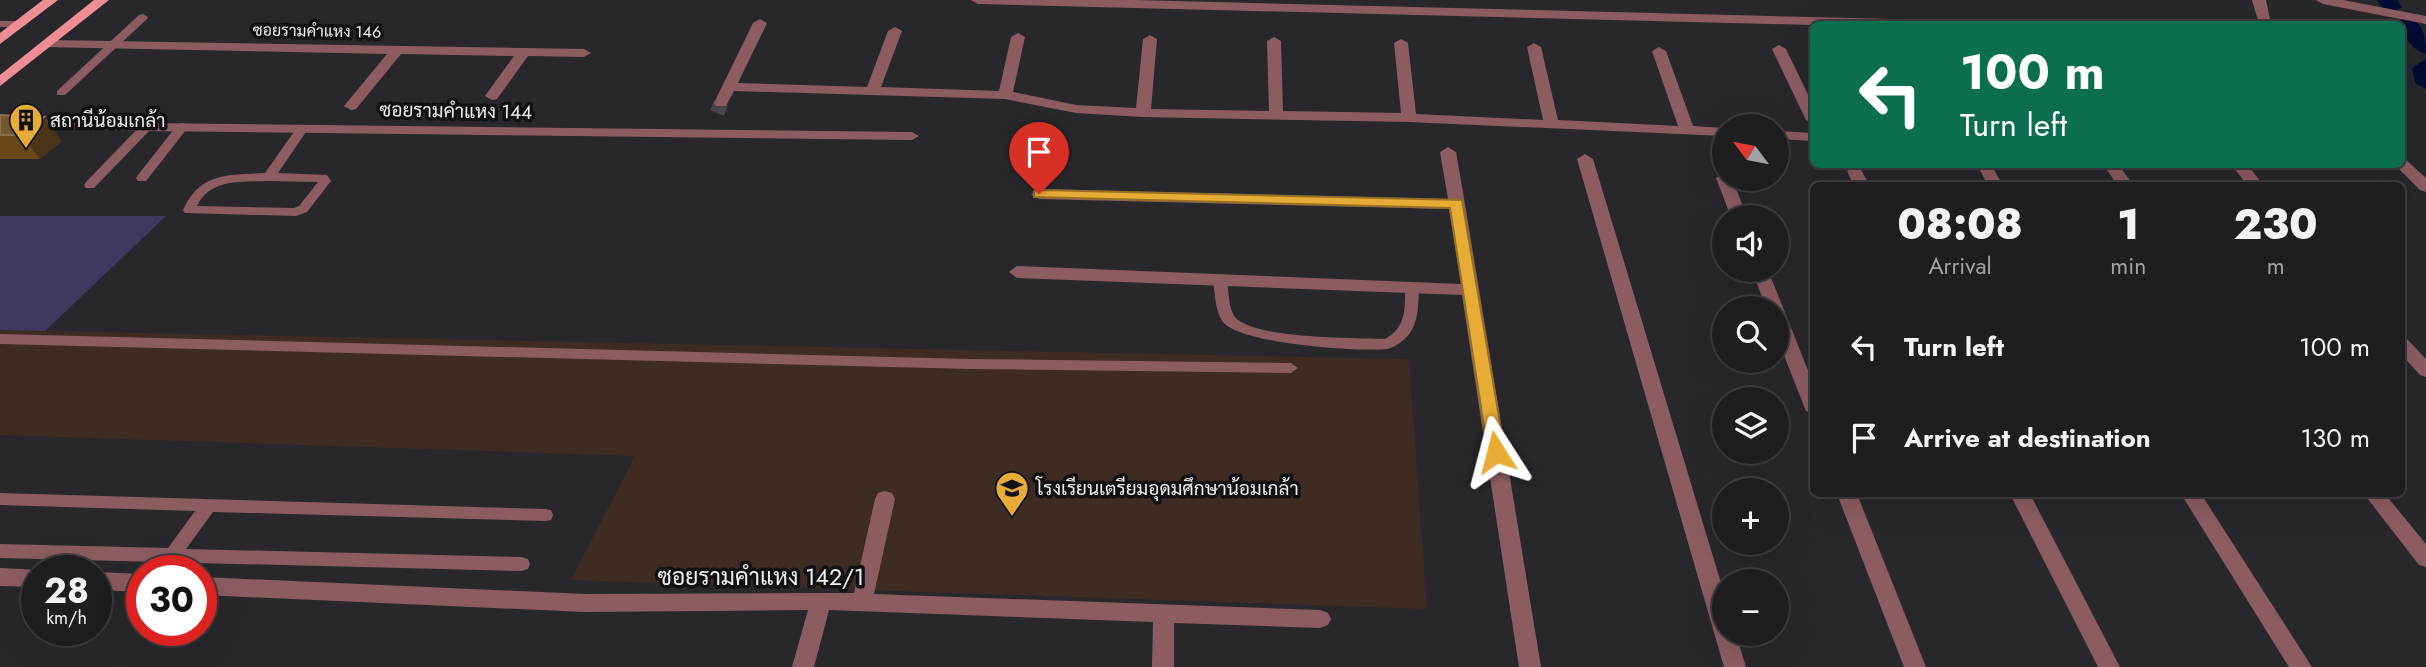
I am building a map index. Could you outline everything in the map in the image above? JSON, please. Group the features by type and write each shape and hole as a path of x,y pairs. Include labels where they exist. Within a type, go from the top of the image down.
{"main road":[{"path":"0,40 51,0"},
{"path":"0,82 102,0"}],"street":[{"path":"978,0 1849,21"},
{"path":"2259,0 2264,21"},
{"path":"2323,0 2426,20"},
{"path":"707,133 760,23"},
{"path":"873,90 895,31"},
{"path":"1005,95 1018,37"},
{"path":"1143,113 1150,38"},
{"path":"1274,41 1276,115"},
{"path":"1401,43 1409,118"},
{"name":"ซอยรามคำแหง 146","path":"49,44 584,53"},
{"path":"1534,47 1552,125"},
{"path":"1779,49 1810,114"},
{"path":"351,106 397,50"},
{"path":"1659,51 1687,131"},
{"path":"492,96 524,52"},
{"path":"728,87 1005,95 1076,109 1143,113 1409,118 1712,132"},
{"name":"ซอยรามคำแหง 144","path":"0,122 146,127 912,136"},
{"path":"1789,136 1810,137"},
{"path":"1448,152 1530,667"},
{"path":"1585,159 1712,590"},
{"path":"2405,167 2426,187"},
{"path":"2113,168 2124,182"},
{"path":"2241,168 2254,182"},
{"path":"1039,194 1457,204"},
{"path":"1017,272 1471,290"},
{"path":"1789,345 1810,398"},
{"path":"2405,347 2426,370"},
{"path":"1848,497 1915,667"},
{"path":"2022,497 2109,667"},
{"path":"2193,497 2301,667"},
{"path":"2376,497 2426,559"},
{"path":"862,603 886,499"},
{"path":"0,577 21,578"},
{"name":"ซอยรามคำแหง 142/1","path":"217,587 585,603 821,601 1320,619"},
{"path":"803,667 821,601"},
{"path":"1163,667 1164,614"},
{"path":"1729,646 1735,667"}],"lane":[{"path":"61,93 143,17"},
{"path":"0,24 22,24"},
{"path":"90,185 146,127"},
{"path":"142,178 182,127"},
{"path":"269,177 302,128"},
{"path":"269,177 323,178 326,181 303,209 296,212 189,210 205,185 214,180 269,177"},
{"path":"1220,280 1228,319 1242,331 1263,336 1387,344 1402,336 1410,323 1412,288"},
{"path":"0,339 970,364 1291,368"},
{"path":"0,499 545,515"},
{"path":"0,551 172,555 208,506"},
{"path":"217,556 522,564"}],"shaded area":[{"path":"0,216 166,216 45,331 0,330"},
{"name":"โรงเรียนเตรียมอุดมศึกษาน้อมเกล้า","path":"0,330 1409,359 1427,609 571,580 635,456 0,435"}],"building":[{"path":"0,115 44,117 22,135 0,135"}],"waterway":[{"path":"2387,0 2392,7"},
{"path":"2406,23 2426,48"},
{"path":"2426,65 2422,68 2426,83"}],"tunnel":[{"path":"717,113 721,103"}],"place":[{"name":"สถานีน้อมเกล้า","path":"26,150"},
{"name":"โรงเรียนเตรียมอุดมศึกษาน้อมเกล้า","path":"1012,518"}],"route":[{"path":"1039,194 1457,204 1496,452"}]}
